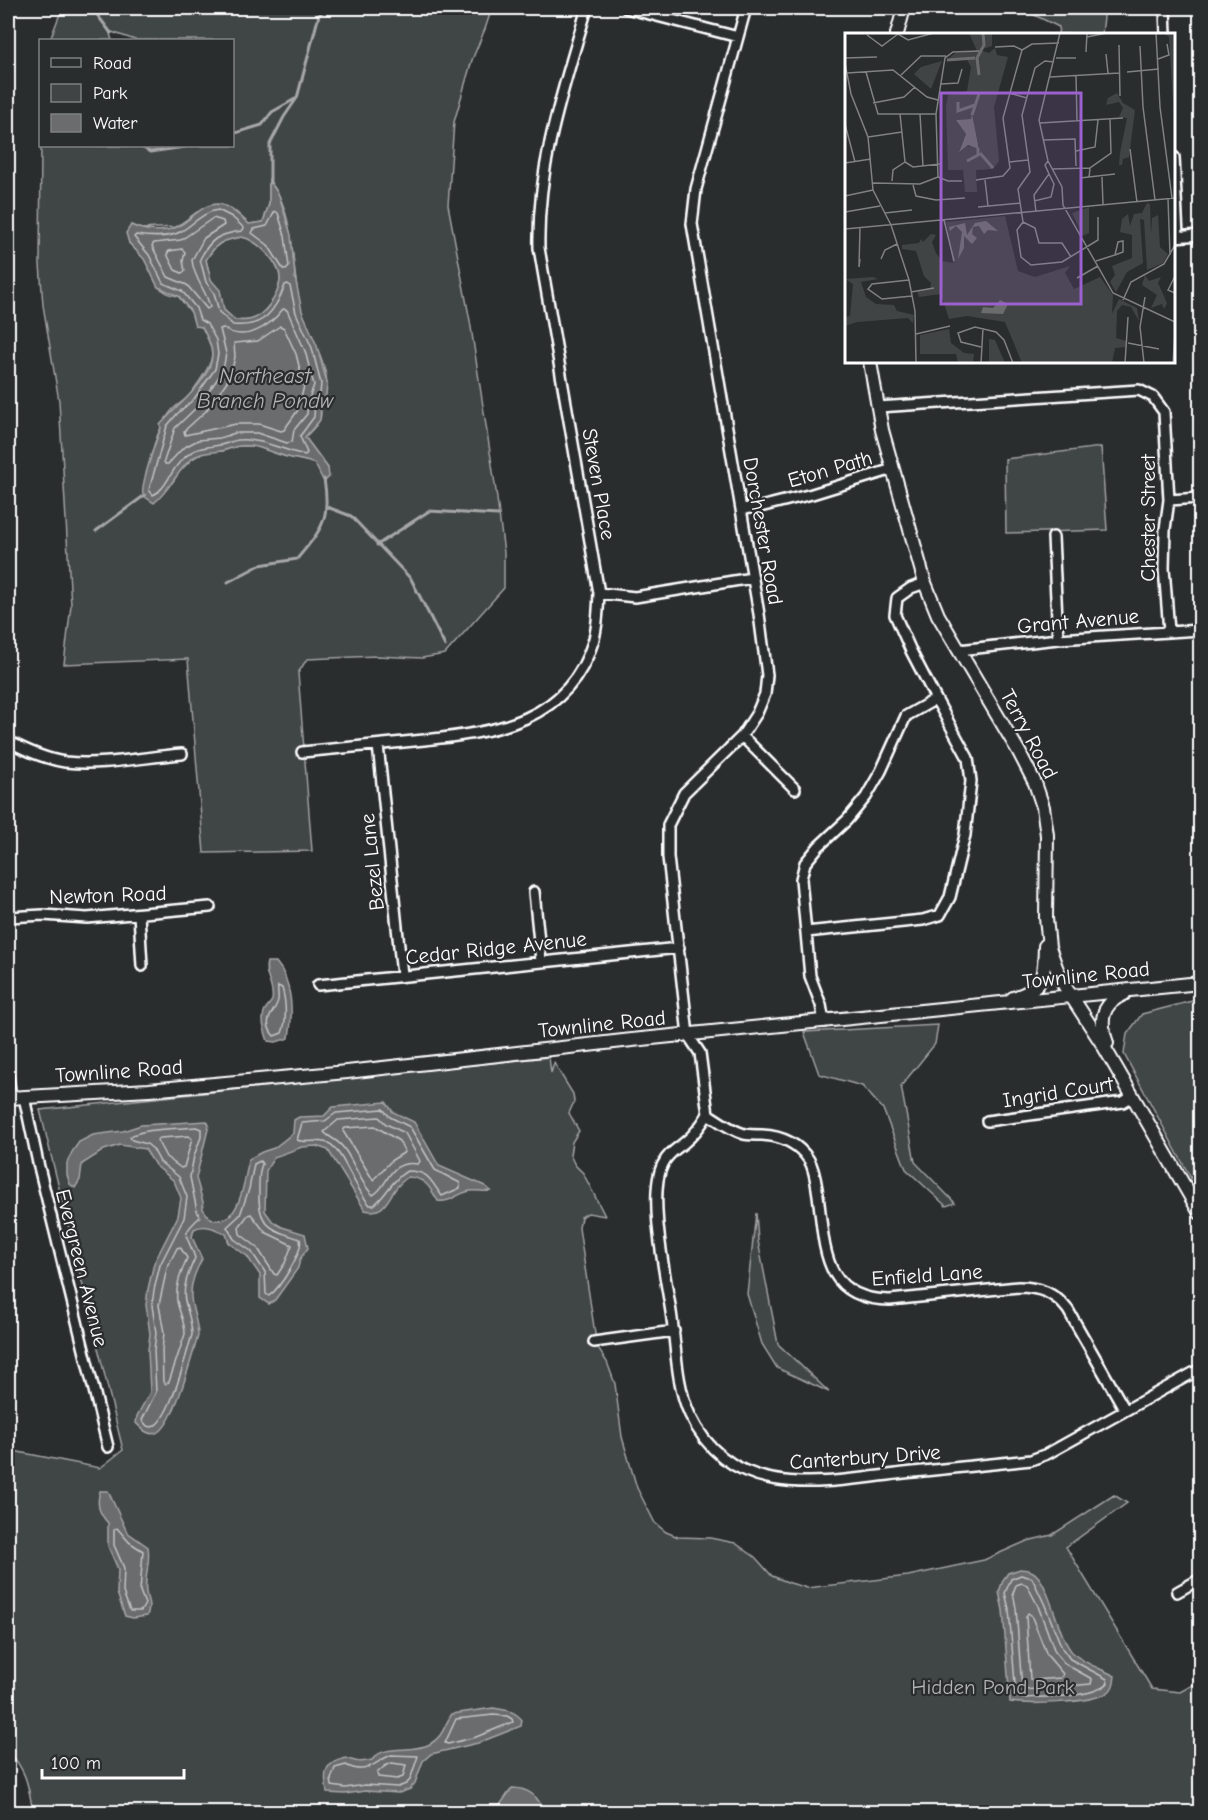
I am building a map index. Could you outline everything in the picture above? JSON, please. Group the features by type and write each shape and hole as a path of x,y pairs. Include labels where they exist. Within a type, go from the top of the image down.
{"street":[{"name":"Steven Place","path":"302,752 494,730 534,717 565,692 585,663 594,642 599,593 539,248 538,213 544,170 556,117 587,8"},
{"path":"626,8 738,37"},
{"name":"Dorchester Road","path":"688,1035 668,857 668,825 684,793 742,736 757,713 765,694 766,675 762,636 692,224 696,189 746,8"},
{"path":"897,33 904,8"},
{"path":"1165,8 1166,33"},
{"path":"1175,210 1176,236 1200,235"},
{"name":"Terry Road","path":"870,363 893,469 925,583 938,615 1019,752 1035,783 1043,807 1047,836 1046,918 1053,957 1070,996 1118,1069 1200,1213"},
{"name":"Chester Street","path":"878,407 1139,390 1154,397 1164,412 1169,500 1165,529 1164,568 1169,632"},
{"name":"Eton Path","path":"741,509 760,507 812,494 893,469"},
{"path":"1169,500 1200,498"},
{"path":"1053,537 1058,639"},
{"path":"599,593 635,597 752,578"},
{"path":"806,932 923,920 940,915 950,897 964,835 971,781 968,758 910,651 895,615 897,598 911,588 925,583"},
{"name":"Grant Avenue","path":"959,650 1058,639 1200,630"},
{"path":"824,1022 821,1005 810,976 801,879 805,863 866,796 881,771 906,716 936,699"},
{"path":"742,736 795,789"},
{"path":"8,741 64,762 182,754"},
{"name":"Bezel Lane","path":"378,745 402,975"},
{"path":"534,892 541,961"},
{"name":"Newton Road","path":"8,918 44,915 87,918 210,907"},
{"path":"139,914 142,966"},
{"path":"974,1007 1026,994 1036,987 1045,971 1046,918"},
{"name":"Cedar Ridge Avenue","path":"318,985 679,948"},
{"name":"Townline Road","path":"9,1098 172,1088 347,1072 1200,983"},
{"path":"1118,1069 1103,1032 1102,1015 1107,1005 1114,999 1137,990"},
{"path":"688,1035 700,1053 708,1114"},
{"path":"8,1076 9,1098"},
{"name":"Ingrid Court","path":"987,1121 1123,1102 1133,1096"},
{"name":"Evergreen Avenue","path":"24,1097 108,1447"},
{"name":"Canterbury Drive","path":"708,1114 686,1142 672,1151 662,1164 657,1181 660,1231 682,1392 700,1432 725,1459 759,1477 802,1484 1031,1460 1047,1454 1200,1370"},
{"name":"Enfield Lane","path":"708,1114 729,1128 746,1134 784,1138 798,1147 809,1160 815,1175 830,1267 845,1288 858,1296 873,1300 1018,1287 1033,1287 1047,1292 1058,1298 1068,1310 1125,1410"},
{"path":"594,1342 674,1330"},
{"path":"1177,1592 1200,1579"}],"green space":[{"path":"71,8 326,8 338,12 364,8 492,8 472,60 454,122 448,205 470,321 496,491 504,553 504,588 445,654 422,658 376,656 307,659 298,673 312,851 204,853 188,659 64,664 71,605 59,401 43,305 40,264 41,147 234,147 234,39 132,39 109,31 112,39 50,39 61,11","holes":["269,181 278,193 284,208 301,309 326,373 327,386 321,405 321,417 305,437 328,468 325,481 315,464 255,446 237,446 223,451 204,452 192,459 172,483 147,474 153,448 163,423 199,382 212,355 210,343 202,327 195,325 191,312 178,296 169,294 158,287 144,258 129,243 131,225 140,229 176,227 197,212 236,212 249,224 263,222 269,204"]},
{"path":"1028,8 1103,8 1102,33 1058,33 1059,27 1028,12"},
{"path":"242,237 255,243 273,260 280,274 280,281 273,299 260,315 246,320 235,320 224,310 220,291 211,280 206,260 220,243"},
{"path":"1101,447 1107,530 1006,533 1005,459"},
{"path":"1200,999 1200,1195 1124,1054 1127,1034 1142,1014"},
{"path":"938,1025 935,1044 901,1086 915,1162 955,1203 946,1206 906,1169 883,1109 862,1086 819,1074 804,1032"},
{"name":"Hidden Pond Park","path":"549,1057 551,1073 554,1063 573,1094 574,1102 569,1113 579,1131 572,1142 570,1155 575,1165 583,1173 605,1216 588,1213 581,1217 579,1228 597,1347 607,1362 615,1384 622,1437 637,1488 655,1523 666,1532 678,1537 710,1538 735,1543 755,1557 772,1576 807,1588 908,1576 984,1560 1027,1541 1052,1535 1114,1495 1127,1503 1066,1547 1152,1689 1180,1692 1200,1681 1200,1812 33,1812 26,1779 8,1750 8,1450 100,1468 123,1450 40,1110"},
{"path":"756,1213 758,1241 778,1344 829,1392 777,1368 762,1344 747,1294"}],"water":[{"name":"Northeast Branch Pondw","path":"269,180 279,195 291,235 295,277 302,311 317,346 327,383 326,395 321,405 320,420 305,437 328,468 329,477 324,482 315,464 256,447 239,446 194,457 154,503 143,494 143,490 160,425 200,383 211,363 212,350 202,327 195,326 191,312 179,296 158,287 144,259 129,243 126,233 131,225 141,229 172,229 206,207 218,204 231,209 249,224 263,222 269,204","holes":["242,237 248,239 273,260 280,274 280,281 273,299 260,315 249,320 235,320 224,310 220,290 211,280 206,260 224,241"]},
{"path":"267,962 276,962 289,988 291,1019 289,1038 276,1042 268,1041 263,1023 265,1009 272,1000"},
{"path":"386,1102 393,1112 414,1122 439,1166 485,1186 491,1191 469,1191 449,1200 438,1201 423,1182 408,1177 381,1208 372,1211 365,1210 328,1150 316,1146 302,1147 274,1157 266,1171 265,1211 273,1222 305,1234 308,1248 300,1259 298,1268 275,1300 269,1304 260,1298 260,1275 247,1256 229,1243 226,1234 206,1227 194,1229 192,1237 202,1259 191,1287 198,1336 182,1387 166,1425 153,1434 144,1430 136,1423 137,1416 150,1392 148,1350 150,1334 146,1305 148,1289 154,1263 178,1216 181,1198 174,1181 155,1165 145,1149 120,1145 104,1150 82,1164 80,1180 75,1188 70,1184 67,1175 67,1163 79,1142 93,1135 123,1131 141,1125 207,1121 209,1125 196,1178 203,1209 211,1218 218,1220 226,1218 237,1206 249,1159 274,1148 293,1133 294,1120 299,1117 324,1116 333,1107"},
{"path":"100,1491 108,1491 127,1532 148,1547 146,1592 149,1606 147,1616 133,1618 125,1616 117,1593 118,1569 108,1546 108,1523 99,1508"},
{"path":"1020,1569 1031,1571 1039,1578 1063,1637 1074,1654 1088,1664 1115,1676 1109,1692 1095,1698 1071,1702 1010,1702 1003,1610 999,1592 1008,1573"},
{"path":"493,1708 516,1714 522,1720 521,1726 478,1743 431,1754 423,1761 415,1783 410,1789 399,1793 365,1791 345,1794 327,1793 325,1779 327,1769 338,1760 346,1758 359,1762 368,1761 391,1750 423,1747 438,1737 452,1714"},
{"path":"512,1788 532,1794 544,1812 495,1812"}],"waterway":[{"path":"92,8 111,33"},
{"path":"270,183 270,144 297,98 319,15 326,8"},
{"path":"234,133 262,125 272,112 295,99"},
{"path":"142,147 150,152 185,147"},
{"path":"228,582 260,565 297,559 322,523 326,504 324,479"},
{"path":"96,531 145,495"},
{"path":"327,507 351,516 411,579 445,646"},
{"path":"377,545 429,511 498,515"}]}
